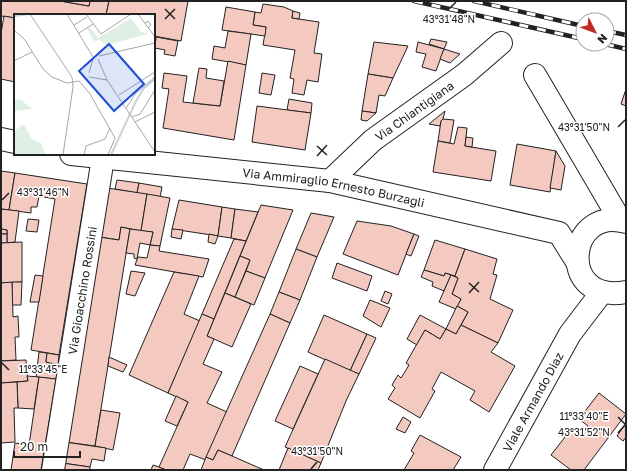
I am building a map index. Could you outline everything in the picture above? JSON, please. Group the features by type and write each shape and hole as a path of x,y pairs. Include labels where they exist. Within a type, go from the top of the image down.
{"street":[{"name":"Via Chiantigiana","path":"330,181 373,140 464,75 501,43"},
{"path":"535,75 623,221"},
{"path":"1,139 14,142"},
{"name":"Via Ammiraglio Ernesto Burzagli","path":"79,155 330,181 559,233 580,270 592,287 602,292"},
{"name":"Via Gioacchino Rossini","path":"53,470 103,158"},
{"path":"580,270 578,250 581,240 588,230 597,224 608,220 623,221"},
{"name":"Viale Armando Diaz","path":"570,334 580,270"},
{"path":"602,292 614,294 626,292"},
{"name":"Viale Armando Diaz","path":"495,470 570,334 602,292"}],"building":[{"path":"1,1 60,1 89,6 90,1 109,1 106,14 14,14 14,18 1,16"},
{"path":"60,1 90,1 89,6"},
{"path":"109,1 188,1 181,41 155,36 155,14 106,14"},
{"path":"263,4 284,7 293,11 292,18 319,22 314,53 322,54 318,82 307,80 304,95 292,93 294,79 290,78 295,50 263,45 266,27 253,25 255,12 261,13"},
{"path":"226,7 255,12 253,25 266,27 265,36 222,30"},
{"path":"293,11 300,13 299,19 292,18"},
{"path":"4,16 14,18 14,82 1,79 1,33"},
{"path":"228,31 251,34 246,65 212,59 214,46 225,48"},
{"path":"156,37 178,41 175,56 164,54 165,50 155,48"},
{"path":"431,39 447,42 444,49 429,44"},
{"path":"374,42 408,46 393,78 368,74"},
{"path":"418,42 444,49 436,71 422,67 426,54 416,52"},
{"path":"444,49 460,54 450,63 440,59"},
{"path":"228,61 246,65 234,140 163,128 169,89 162,88 164,73 187,76 183,102 220,106"},
{"path":"199,68 207,69 206,78 224,81 220,106 193,103"},
{"path":"262,73 275,75 271,95 259,93"},
{"path":"368,74 393,78 385,96 379,95 376,113 362,111"},
{"path":"626,89 626,106 621,104"},
{"path":"289,99 312,103 311,113 287,110"},
{"path":"257,106 311,113 305,150 252,142"},
{"path":"362,111 376,113 367,121 361,120"},
{"path":"445,111 440,126 429,124"},
{"path":"443,119 454,120 450,143 438,141 441,121"},
{"path":"458,127 467,128 465,146 496,151 491,181 433,172 438,141 454,144"},
{"path":"466,137 473,138 472,147 465,146"},
{"path":"517,144 556,151 550,192 510,185"},
{"path":"556,151 565,166 561,190 550,188"},
{"path":"1,171 15,173 9,210 1,209"},
{"path":"15,173 87,184 59,355 31,350 55,199 39,196 37,207 31,207 31,213 9,210"},
{"path":"117,180 139,183 137,193 115,189"},
{"path":"139,183 162,187 160,197 137,193"},
{"path":"107,188 147,194 141,231 121,227 119,240 99,237"},
{"path":"147,194 170,198 160,246 150,245 153,232 141,231"},
{"path":"179,200 222,207 218,236 172,229"},
{"path":"261,205 293,210 265,278 246,271 250,260 240,256"},
{"path":"222,207 235,209 231,238 218,236"},
{"path":"1,209 19,211 15,242 7,243 7,230 1,229"},
{"path":"235,209 258,212 246,241 231,238"},
{"path":"311,213 334,217 317,257 296,249"},
{"path":"28,219 39,220 37,232 26,231"},
{"path":"357,221 391,226 414,234 398,275 343,254"},
{"path":"121,227 130,229 95,446 65,442 99,237 119,240"},
{"path":"1,229 7,230 7,234 1,234"},
{"path":"130,229 153,232 150,245 140,243 137,259 134,258 134,254 126,253"},
{"path":"172,229 183,230 181,239 171,237"},
{"path":"1,234 7,234 7,243 1,243"},
{"path":"209,234 218,236 215,244 208,242"},
{"path":"414,234 419,236 411,256 406,254"},
{"path":"234,239 246,241 214,319 202,314"},
{"path":"435,240 465,249 455,276 445,273 444,276 424,270"},
{"path":"22,242 22,282 1,283 1,243"},
{"path":"150,245 160,246 159,251 209,259 203,277 135,265 138,257 147,258"},
{"path":"296,249 317,257 300,300 279,292"},
{"path":"465,249 497,259 493,274 497,275 490,299 513,310 498,343 461,325 468,312 457,306 461,299 452,294 458,278 455,276"},
{"path":"240,256 250,260 235,297 225,293"},
{"path":"337,263 372,276 367,291 332,278"},
{"path":"424,270 444,276 445,273 451,275 444,291 432,286 433,282 421,277"},
{"path":"131,271 145,273 135,296 126,294"},
{"path":"246,271 265,278 254,305 235,297"},
{"path":"174,272 199,276 184,314 200,321 168,393 129,375"},
{"path":"35,275 43,276 39,302 30,302"},
{"path":"451,275 458,278 452,294 461,299 456,309 439,302"},
{"path":"12,282 22,282 21,305 12,305"},
{"path":"12,282 13,317 18,316 19,337 15,337 16,360 1,361 1,283"},
{"path":"385,291 392,294 388,304 381,301"},
{"path":"279,292 300,300 290,323 270,314"},
{"path":"225,293 251,304 232,347 207,336"},
{"path":"370,300 390,308 381,327 363,316"},
{"path":"457,306 468,312 456,334 446,329"},
{"path":"202,314 214,319 207,336 214,339 203,364 222,372 207,403 227,412 206,460 190,454 183,470 166,470 159,467 188,402 168,393"},
{"path":"270,314 290,323 232,456 218,450 213,460 206,457"},
{"path":"324,315 367,334 350,371 308,352"},
{"path":"420,315 446,329 440,339 425,330 417,345 407,339"},
{"path":"461,325 498,343 491,352 515,366 489,412 470,400 475,391 441,372 432,389 435,391 420,418 388,399 395,388 392,385 398,375 401,378 409,365 406,363 425,330 440,339 446,329 456,334"},
{"path":"367,334 376,338 359,374 350,371"},
{"path":"39,352 47,353 46,362 58,365 56,379 36,377"},
{"path":"47,353 59,355 58,365 46,362"},
{"path":"109,357 127,365 123,372 108,366"},
{"path":"325,359 359,374 346,401 321,463 285,447"},
{"path":"26,360 28,381 1,383 1,361"},
{"path":"300,366 318,374 293,429 275,421"},
{"path":"27,376 39,377 34,409 18,408 17,382 28,381"},
{"path":"39,377 56,379 41,470 11,470 15,443 29,445"},
{"path":"17,382 18,408 14,408 15,442 1,443 1,383"},
{"path":"599,393 626,414 584,470 571,470 551,455 572,428 580,435 588,426 579,419"},
{"path":"176,396 188,402 177,426 165,421"},
{"path":"101,410 120,413 113,450 95,446"},
{"path":"403,417 411,422 405,433 396,429"},
{"path":"626,423 626,437 623,441 617,436"},
{"path":"420,435 461,457 453,470 404,470 414,453 411,451"},
{"path":"65,442 106,448 104,461 92,459 90,467 62,463"},
{"path":"288,448 321,463 318,470 279,470"},
{"path":"218,450 264,470 201,470 206,457 213,460"},
{"path":"62,463 90,467 90,470 61,470"},
{"path":"153,465 159,467 166,470 151,470"}],"railway":[{"path":"414,1 575,37"},
{"path":"474,1 575,24"},
{"path":"615,33 626,35"},
{"path":"615,46 626,49"}]}
